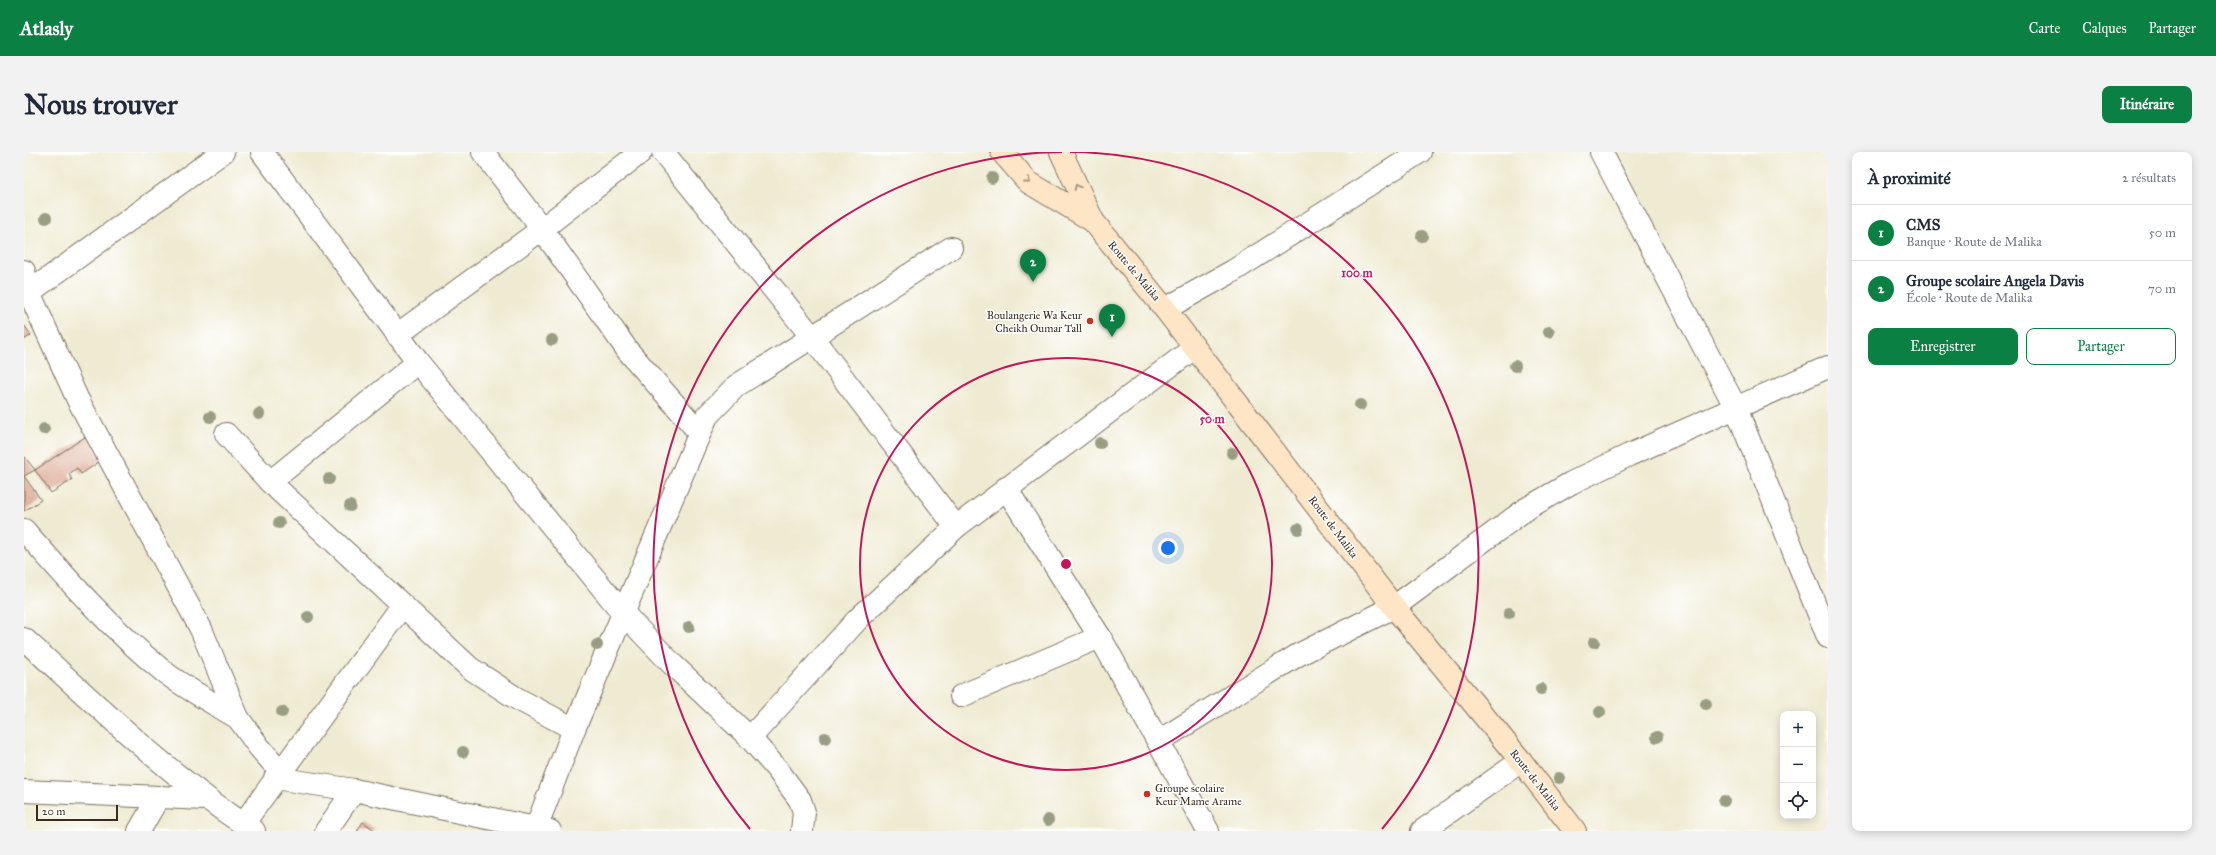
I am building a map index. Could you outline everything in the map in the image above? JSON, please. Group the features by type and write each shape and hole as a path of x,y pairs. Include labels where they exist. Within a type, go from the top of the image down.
{"main road":[{"name":"Route de Malika","path":"1002,152 1028,182 1093,221"},
{"name":"Route de Malika","path":"1062,152 1093,221 1165,309 1394,607 1521,761 1571,829"}],"street":[{"path":"27,294 223,152"},
{"path":"262,152 418,362 622,612 673,665 750,738 800,800 804,812 802,831"},
{"path":"483,152 542,229 628,351 699,432"},
{"path":"398,335 542,229 641,152"},
{"path":"663,152 812,337 956,527"},
{"path":"1165,309 1233,271 1420,152"},
{"path":"1601,152 1736,408 1828,637"},
{"path":"24,271 27,294 77,398 201,628 238,718 278,774 543,830 574,729 699,432 714,407 736,386 951,248"},
{"path":"750,738 858,619 956,527 1194,348"},
{"path":"270,482 418,362"},
{"path":"1159,741 1298,655 1394,607 1526,509 1571,483 1629,455 1828,367"},
{"path":"226,434 270,482 402,606 476,672 516,698 574,729"},
{"path":"1006,488 1100,637 1208,831"},
{"path":"24,530 102,615 163,670 186,687 238,718"},
{"path":"24,639 153,755 205,799 248,827 278,774 402,606"},
{"path":"961,696 1100,637"},
{"path":"1422,831 1521,761"},
{"path":"326,831 354,790"},
{"path":"24,791 205,799"},
{"path":"139,831 158,798"}],"building":[{"path":"24,325 31,335 24,340"},
{"path":"88,435 102,460 81,474 77,468 69,474 72,480 51,493 35,470"},
{"path":"24,456 35,470 24,476"},
{"path":"24,476 41,500 24,511"},
{"path":"363,822 376,831 357,831"}],"place":[{"name":"Groupe scolaire Angela Davis","path":"1033,282"},
{"name":"Boulangerie Wa Keur Cheikh Oumar Tall","path":"1090,321"},
{"name":"CMS","path":"1112,337"},
{"name":"Groupe scolaire Keur Mame Arame","path":"1147,794"}]}
